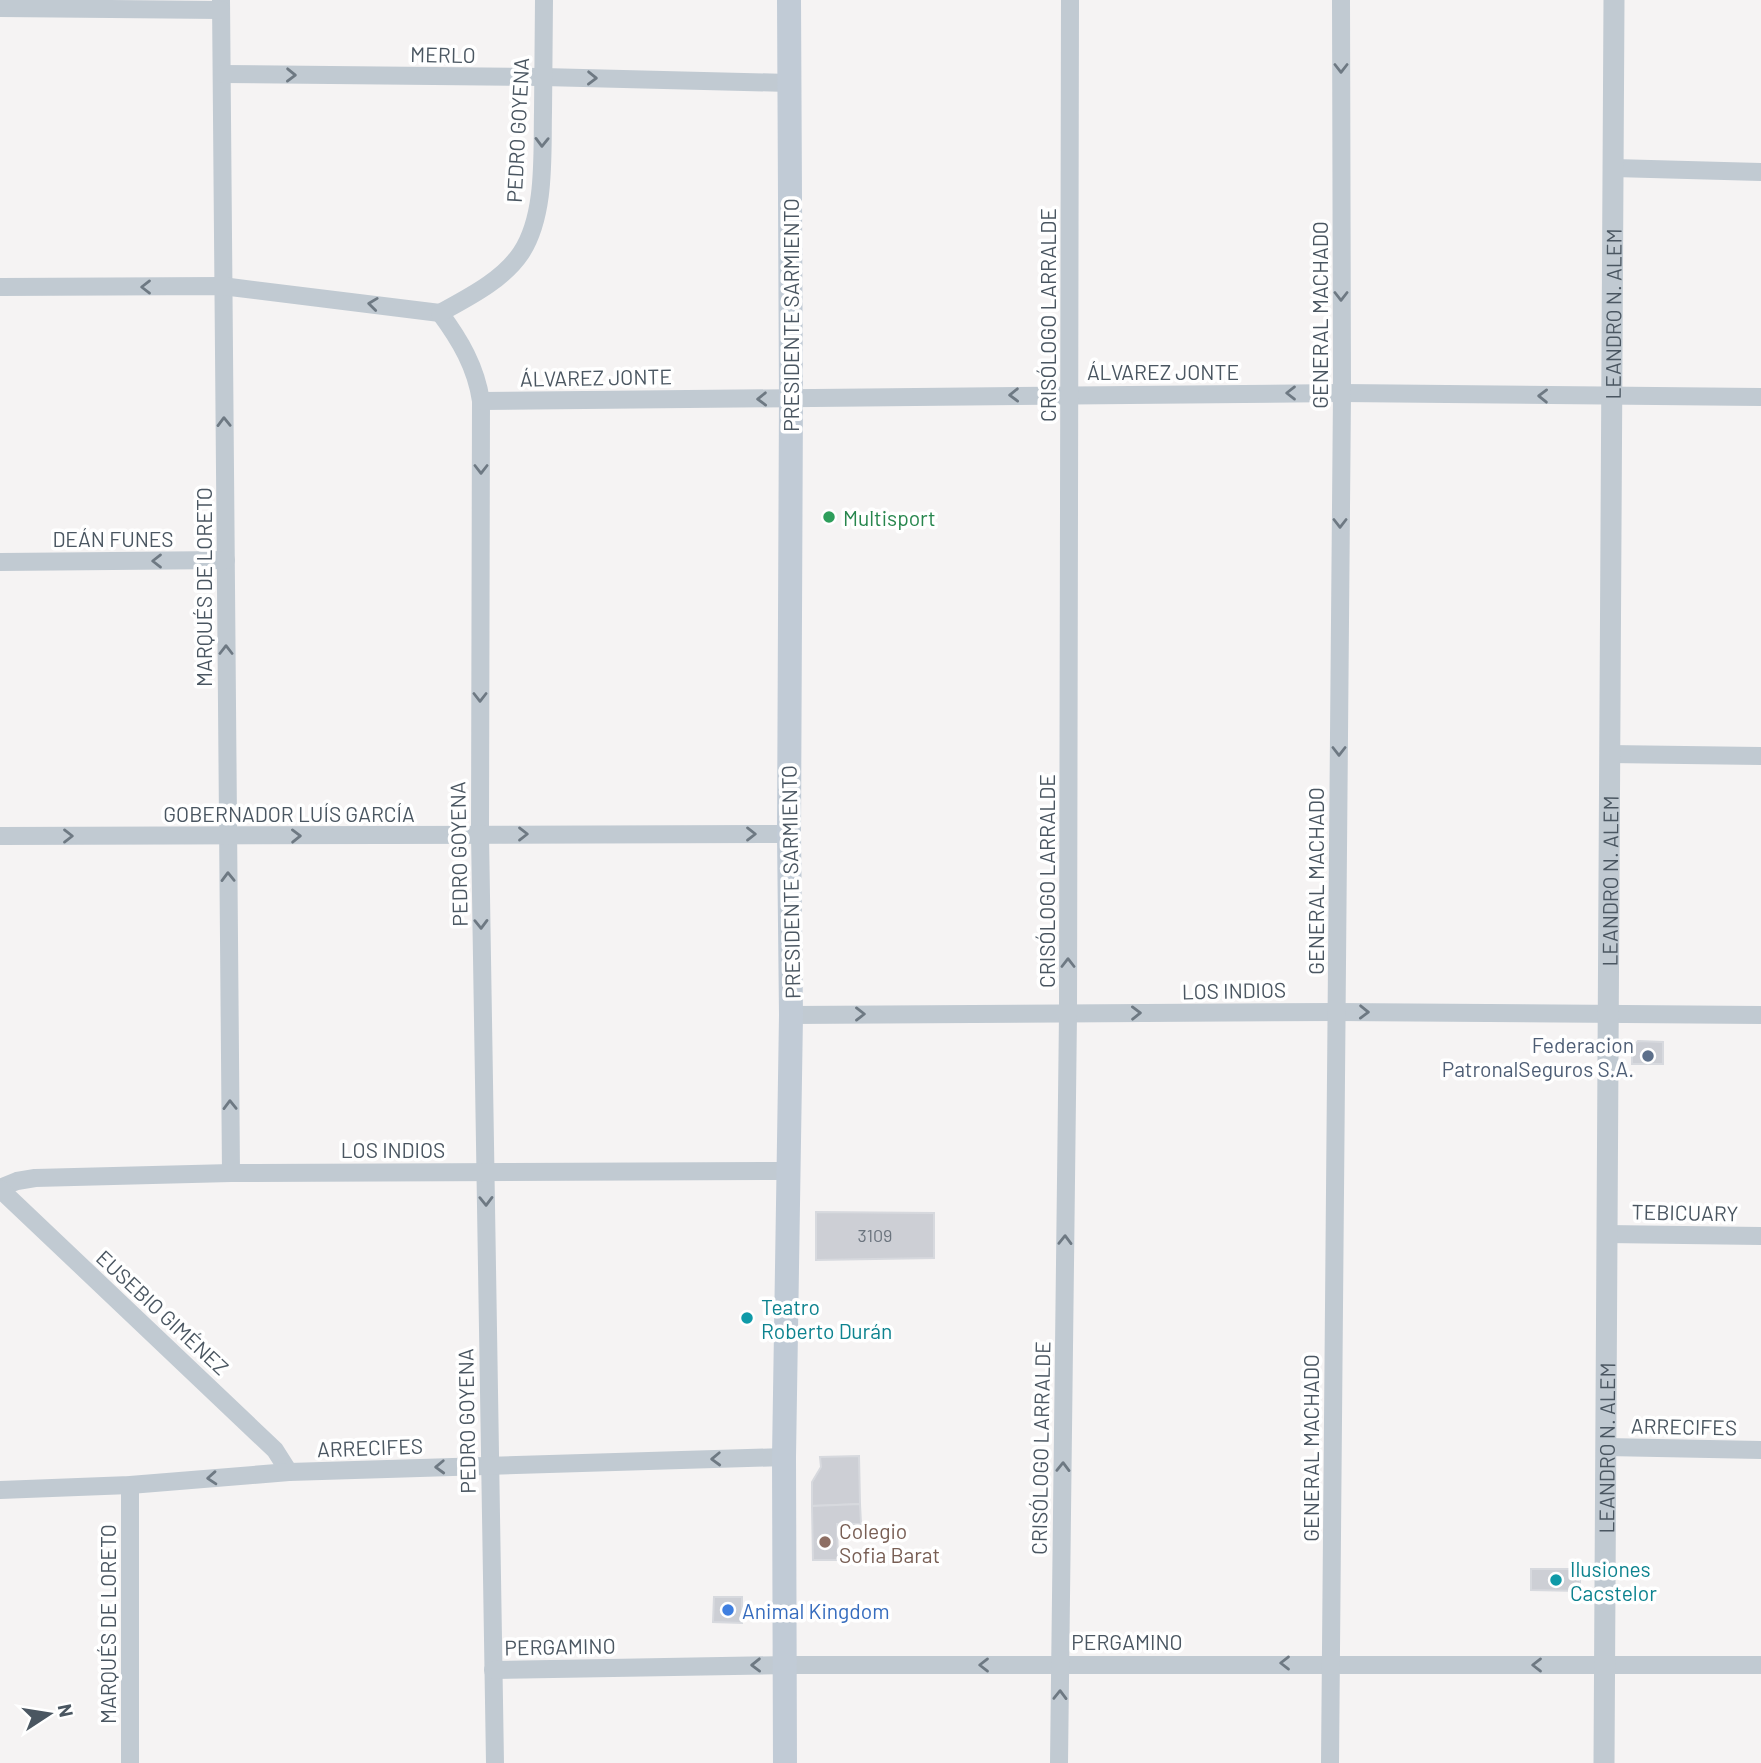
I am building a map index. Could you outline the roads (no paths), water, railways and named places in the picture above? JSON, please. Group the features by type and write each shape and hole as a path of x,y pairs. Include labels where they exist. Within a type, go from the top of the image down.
{"main road":[{"name":"PRESIDENTE SARMIENTO","path":"785,1763 784,1457 791,1015 789,0"}],"street":[{"name":"PEDRO GOYENA","path":"495,1763 480,834 481,401 478,382 466,352 440,313 471,296 503,273 521,253 533,223 542,174 544,0"},
{"name":"CRISÓLOGO LARRALDE","path":"1059,1763 1068,1014 1070,0"},
{"name":"GENERAL MACHADO","path":"1330,1763 1342,393 1341,0"},
{"name":"LEANDRO N. ALEM","path":"1604,1763 1614,0"},
{"path":"0,8 221,5"},
{"name":"MARQUÉS DE LORETO","path":"221,5 231,1173"},
{"name":"MERLO","path":"223,74 789,83"},
{"path":"1614,168 1761,172"},
{"path":"0,287 222,286 440,313"},
{"name":"ÁLVAREZ JONTE","path":"481,401 1342,393 1761,397"},
{"name":"DEÁN FUNES","path":"0,562 226,560"},
{"path":"1609,754 1761,756"},
{"name":"GOBERNADOR LUÍS GARCÍA","path":"0,836 789,834"},
{"name":"LOS INDIOS","path":"791,1015 1336,1012 1761,1015"},
{"name":"LOS INDIOS","path":"0,1189 17,1181 35,1178 231,1173 789,1171"},
{"name":"EUSEBIO GIMÉNEZ","path":"0,1189 275,1450 289,1472"},
{"name":"TEBICUARY","path":"1608,1234 1761,1237"},
{"name":"ARRECIFES","path":"1606,1447 1761,1450"},
{"name":"ARRECIFES","path":"0,1490 130,1485 289,1472 784,1457"},
{"name":"MARQUÉS DE LORETO","path":"130,1485 130,1763"},
{"name":"PERGAMINO","path":"493,1670 786,1665 1761,1665"}],"place":[{"name":"Multisport","path":"829,517"},
{"name":"Federacion PatronalSeguros S.A.","path":"1648,1056"},
{"name":"Teatro Roberto Durán","path":"747,1318"},
{"name":"Colegio Sofia Barat","path":"825,1542"},
{"name":"Ilusiones Cacstelor","path":"1556,1580"},
{"name":"Animal Kingdom","path":"728,1610"}]}
